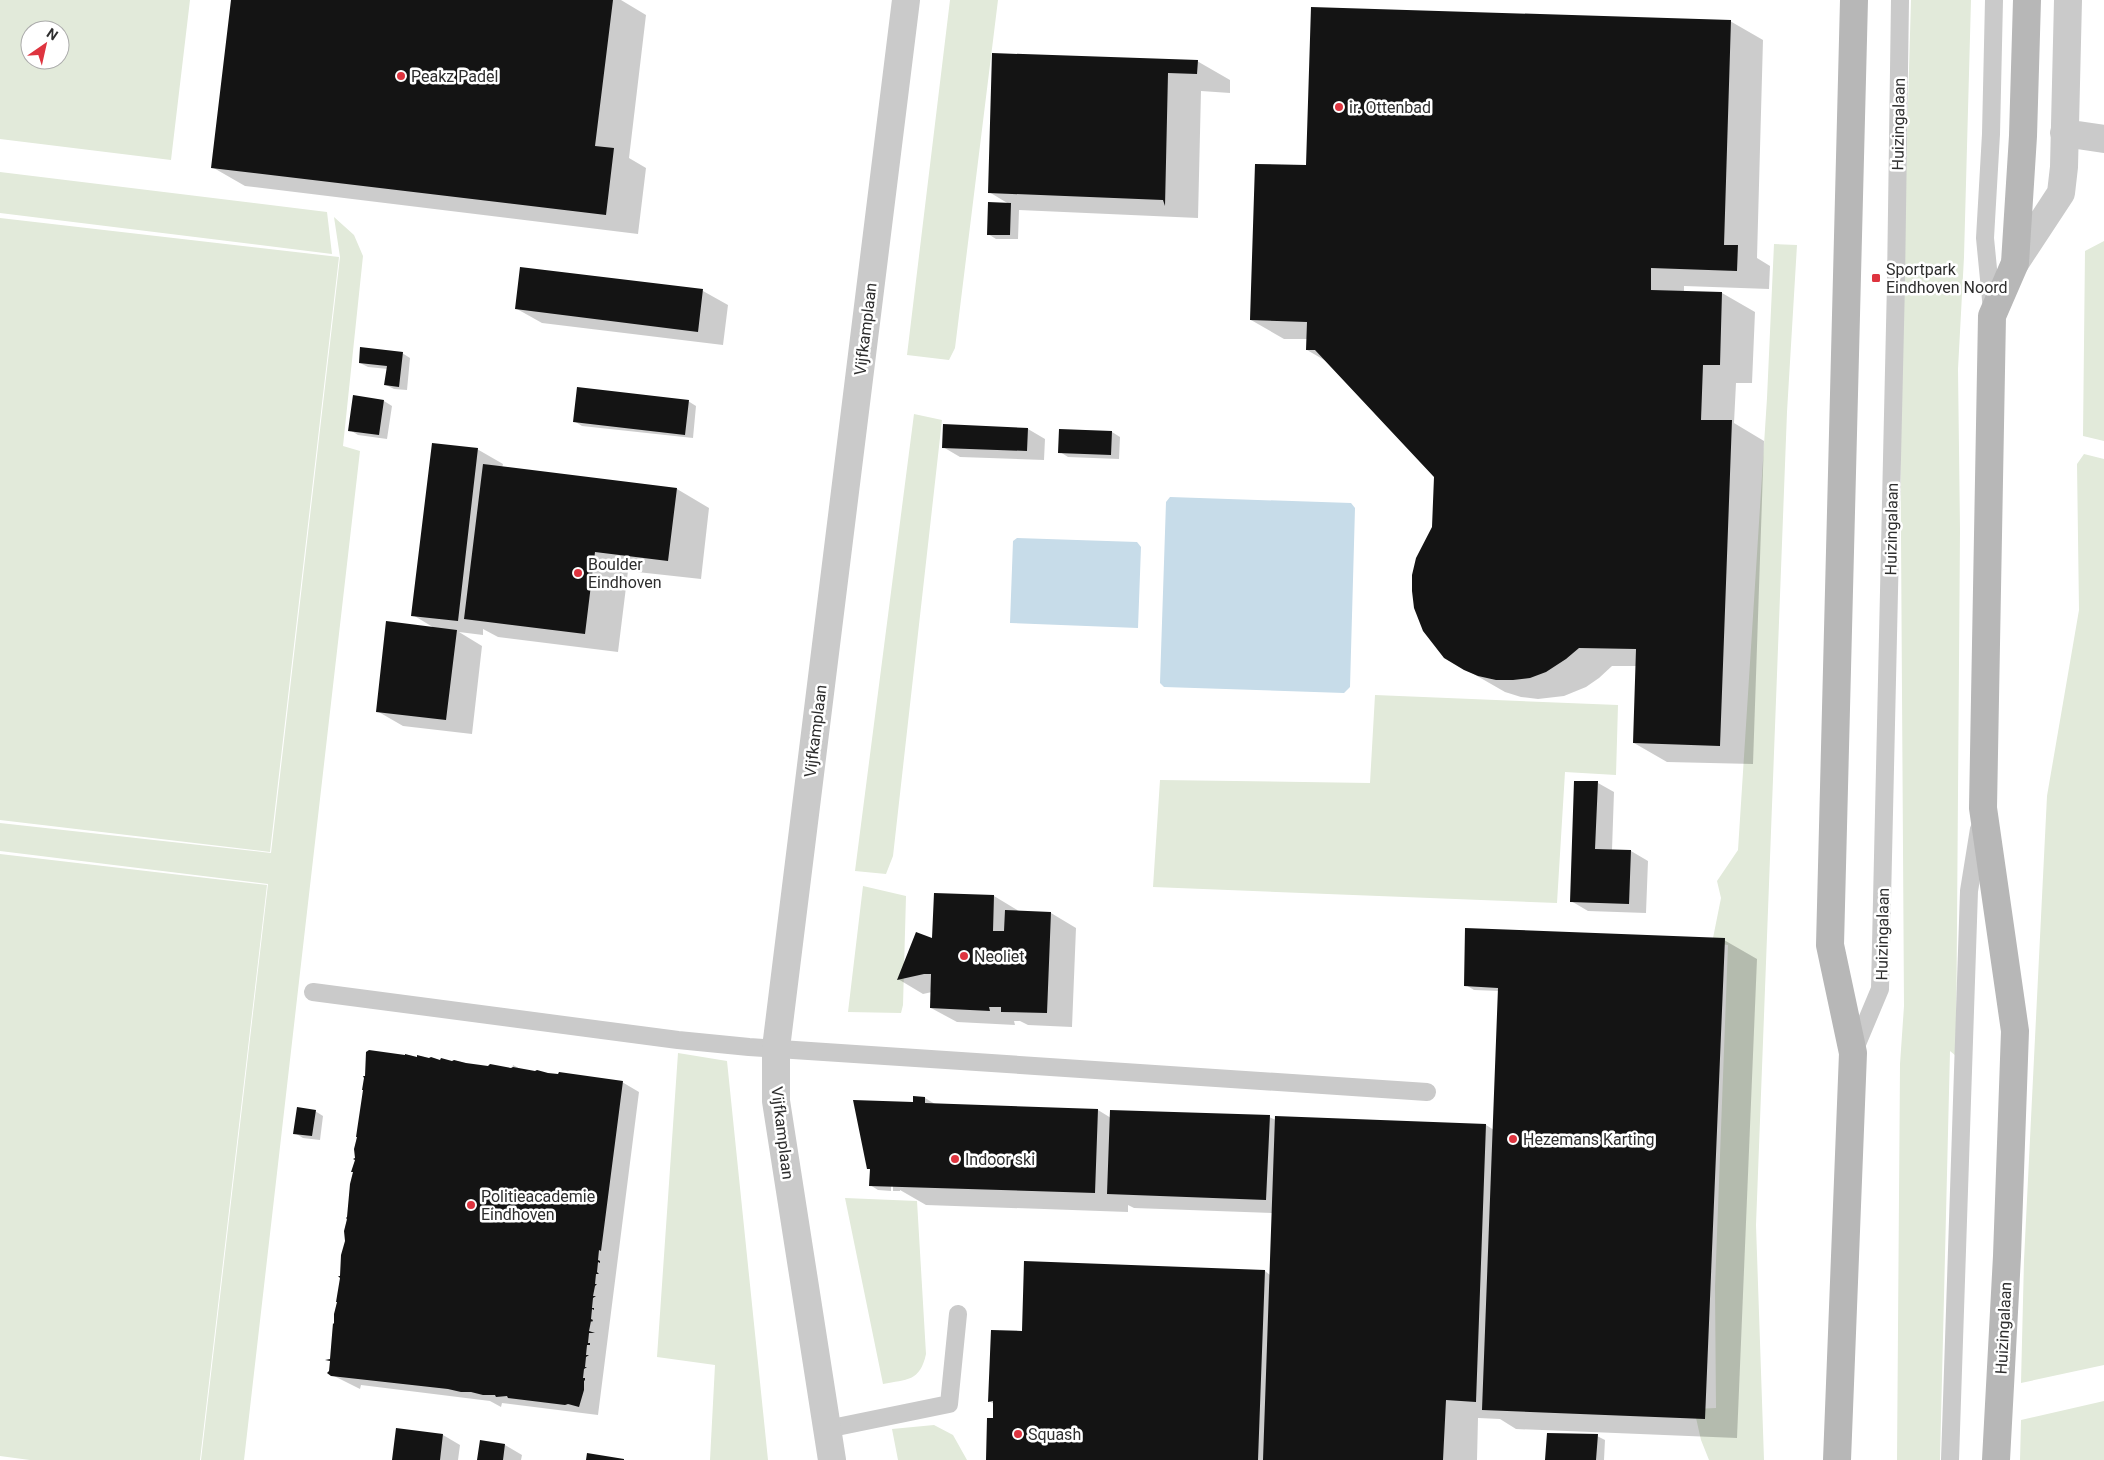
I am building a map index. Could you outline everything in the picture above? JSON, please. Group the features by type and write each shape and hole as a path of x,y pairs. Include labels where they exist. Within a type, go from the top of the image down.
{"main road":[{"name":"Huizingalaan","path":"1838,1460 1853,1053 1830,945 1854,0"},
{"name":"Huizingalaan","path":"1996,1460 2007,1256 2015,1031 1983,808 1992,316 2015,263 2023,136 2027,0"}],"street":[{"name":"Vijfkamplaan","path":"832,1460 776,1101 776,1048 906,0"},
{"name":"Huizingalaan","path":"2015,263 2062,193 2068,0"},
{"path":"2064,133 2104,139"}],"lane":[{"name":"Huizingalaan","path":"1853,1053 1880,988 1896,292 1900,0"},
{"name":"Huizingalaan","path":"1992,316 1985,238 1991,134 1994,0"},
{"name":"Huizingalaan","path":"1950,1460 1970,891 1983,808"},
{"path":"313,992 678,1040 820,1053 1427,1092"},
{"path":"827,1429 949,1404 958,1314"}],"green space":[{"path":"0,0 190,0 171,160 0,139"},
{"path":"950,0 998,0 955,348 949,360 907,355"},
{"path":"1911,0 1971,0 1964,257 1958,369 1960,530 1956,1056 1950,1051 1940,1460 1897,1460 1900,1064 1904,1006 1900,379"},
{"path":"0,172 327,212 332,254 0,213"},
{"path":"334,217 354,235 363,256 343,446 360,451 244,1460 201,1460 268,884 0,851 0,823 271,853 340,257"},
{"path":"0,218 339,257 270,852 0,820"},
{"path":"2104,241 2104,441 2083,436 2085,251"},
{"path":"1774,244 1797,245 1787,412 1756,1225 1764,1460 1709,1460 1701,1440 1694,1409 1716,1408 1715,1287 1728,945 1712,943 1721,898 1717,881 1738,850 1767,398"},
{"path":"914,414 942,420 893,856 886,874 855,871"},
{"path":"2084,454 2104,459 2104,1365 2021,1383 2024,1260 2047,796 2079,610 2077,464"},
{"path":"1375,695 1618,705 1616,775 1565,772 1557,903 1153,887 1160,780 1370,783"},
{"path":"0,854 267,885 200,1460 30,1460 0,1456"},
{"path":"863,886 906,896 903,1005 901,1013 848,1012"},
{"path":"678,1053 727,1061 768,1460 710,1460 715,1365 657,1357"},
{"path":"845,1198 917,1201 926,1354 920,1370 906,1380 883,1384"},
{"path":"2104,1401 2104,1460 2020,1460 2021,1420"},
{"path":"934,1425 953,1435 967,1460 898,1460 892,1429"}],"water":[{"path":"1170,497 1351,503 1355,508 1350,687 1344,693 1164,687 1160,683 1166,502"},
{"path":"1017,538 1137,542 1141,547 1138,628 1010,623 1013,541"}],"building":[{"path":"231,0 613,0 595,146 614,148 606,215 211,168"},
{"path":"1311,7 1731,20 1724,245 1738,245 1737,271 1651,268 1651,290 1722,292 1720,365 1703,365 1701,420 1732,420 1720,746 1633,743 1636,649 1579,648 1546,672 1530,678 1513,680 1496,680 1478,676 1444,658 1423,631 1414,608 1412,591 1412,575 1416,558 1432,527 1434,477 1315,350 1306,350 1307,322 1250,320 1255,164 1306,165"},
{"path":"992,53 1198,60 1197,74 1168,73 1165,206 1163,200 988,193"},
{"path":"988,202 1011,203 1010,235 987,235"},
{"path":"520,267 703,289 698,332 515,309"},
{"path":"360,347 403,352 399,387 384,385 387,366 359,363"},
{"path":"577,387 689,400 685,435 573,422"},
{"path":"353,395 384,400 379,435 348,431"},
{"path":"943,424 1028,428 1027,451 942,448"},
{"path":"1059,429 1112,431 1111,455 1058,453"},
{"path":"432,443 478,448 458,621 411,616"},
{"path":"483,464 677,488 668,561 595,552 585,634 464,619"},
{"path":"386,621 457,630 446,720 376,712"},
{"path":"1574,781 1598,781 1595,849 1631,850 1629,904 1570,902"},
{"path":"934,893 994,895 993,931 1004,931 1005,910 1051,912 1047,1013 1001,1012 1001,1007 989,1007 990,1011 930,1008 931,974 897,980 916,932 932,938"},
{"path":"1465,928 1725,938 1705,1419 1482,1410 1498,988 1464,986"},
{"path":"369,1050 623,1081 601,1251 599,1250 598,1260 600,1263 598,1262 597,1272 599,1274 596,1274 595,1284 597,1284 593,1296 596,1296 593,1298 592,1308 594,1310 592,1309 591,1319 593,1320 591,1321 589,1331 595,1333 589,1333 588,1343 590,1345 587,1345 586,1355 589,1355 586,1357 585,1367 587,1367 584,1369 583,1378 585,1378 584,1390 579,1407 568,1404 508,1398 507,1396 496,1397 495,1395 483,1395 448,1389 331,1376 327,1373 330,1361 325,1360 330,1359 334,1314 340,1278 338,1276 340,1276 341,1255 345,1241 344,1231 353,1172 351,1172 355,1160 353,1159 355,1158 354,1149 363,1090 363,1076 365,1076 366,1052"},
{"path":"913,1096 925,1097 925,1103 1098,1109 1095,1193 869,1186 870,1169 867,1169 853,1100 913,1102"},
{"path":"297,1107 316,1110 312,1136 293,1134"},
{"path":"1110,1110 1270,1115 1266,1200 1107,1194"},
{"path":"1275,1116 1486,1124 1476,1402 1446,1400 1443,1460 1263,1460"},
{"path":"1024,1261 1265,1270 1258,1460 986,1460 987,1418 993,1418 993,1401 988,1402 991,1330 1022,1331"},
{"path":"396,1428 443,1434 440,1460 392,1460"},
{"path":"1547,1433 1598,1434 1596,1460 1545,1460"},
{"path":"480,1440 505,1444 503,1460 477,1460"},
{"path":"587,1453 624,1459 624,1460 586,1460"}],"place":[{"name":"Peakz Padel","path":"401,76"},
{"name":"ir. Ottenbad","path":"1339,107"},
{"name":"Sportpark Eindhoven Noord","path":"1876,278"},
{"name":"Boulder Eindhoven","path":"578,573"},
{"name":"Neoliet","path":"964,956"},
{"name":"Hezemans Karting","path":"1513,1139"},
{"name":"Indoor ski","path":"955,1159"},
{"name":"Politieacademie Eindhoven","path":"471,1205"},
{"name":"Squash","path":"1018,1434"}]}
